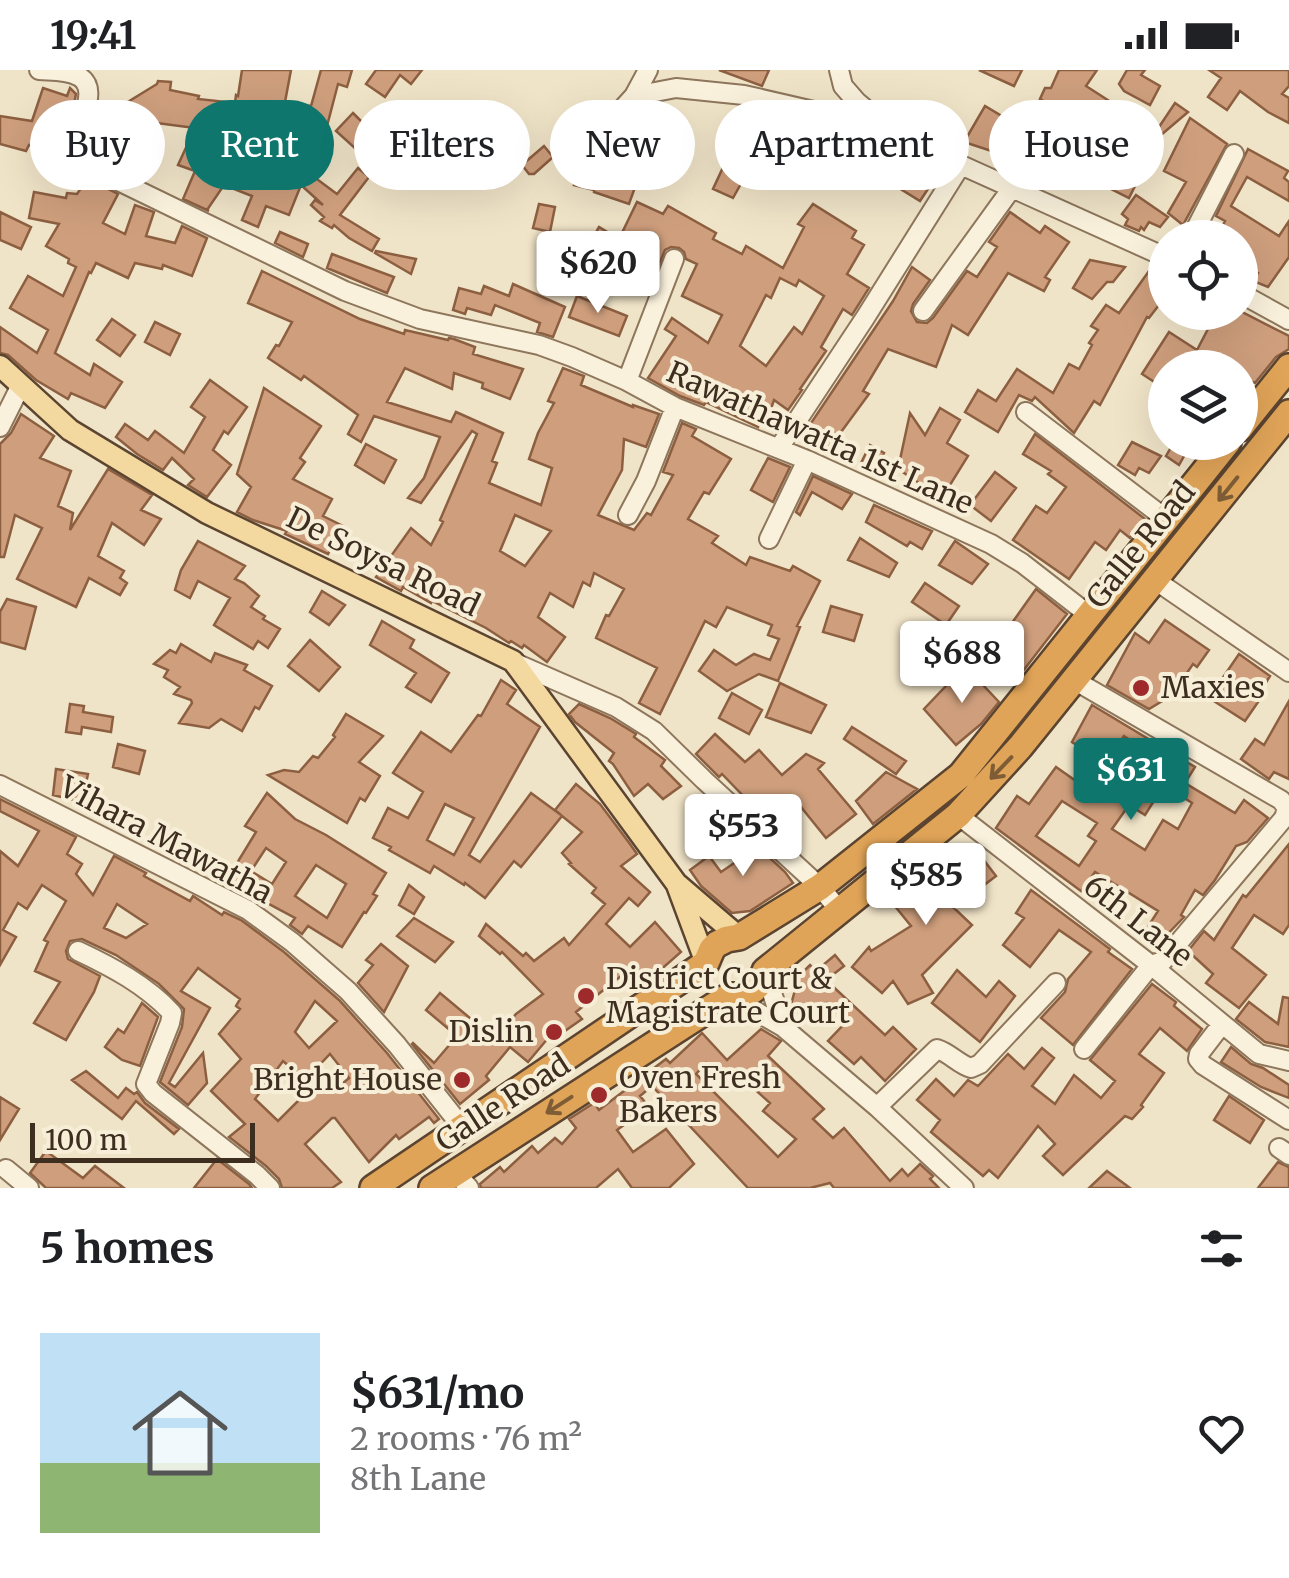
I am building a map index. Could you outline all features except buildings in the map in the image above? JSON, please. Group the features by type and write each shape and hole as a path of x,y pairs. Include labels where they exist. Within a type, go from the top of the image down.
{"highway":[{"path":"1258,406 1289,367"},
{"name":"Galle Road","path":"432,1188 462,1180 729,996 755,989 765,971 958,814 1020,747 1289,413"},
{"name":"Galle Road","path":"374,1188 706,962 717,944 739,938 820,887 961,775 1214,460"},
{"path":"739,938 759,949 765,971"},
{"name":"De Soysa Road","path":"706,962 713,986 729,996"}],"main road":[{"name":"De Soysa Road","path":"0,366 70,430 207,513 513,662 676,883 739,938"},
{"name":"De Soysa Road","path":"676,883 706,962"}],"street":[{"name":"Rawathawatta 1st Lane","path":"39,70 74,74 88,84 90,94 80,148 83,158 102,173 382,306 452,327 540,345 628,381 675,407 807,460 991,544 1022,562 1090,615"},
{"path":"630,100 648,70"},
{"path":"838,70 842,86 855,100"},
{"path":"634,96 676,88 762,100"},
{"path":"1199,220 1234,154"},
{"path":"778,448 944,190"},
{"path":"923,311 1011,190"},
{"path":"1016,190 1148,249"},
{"path":"628,381 674,259"},
{"path":"1258,303 1289,320"},
{"path":"0,426 20,387"},
{"path":"628,515 675,407"},
{"path":"1026,412 1166,519"},
{"path":"769,539 807,460"},
{"path":"1155,580 1289,672"},
{"path":"513,662 616,707 654,731 820,887 840,911"},
{"path":"1074,680 1280,800 1287,808 1284,818 1163,961 1151,965 1084,1049"},
{"name":"Vihara Mawatha","path":"0,785 248,910 292,942 348,991 385,1031 462,1128"},
{"name":"6th Lane","path":"958,814 1259,1054 1289,1061"},
{"path":"78,951 156,996 172,1013 146,1084 270,1188"},
{"path":"765,971 783,1027"},
{"path":"877,1107 937,1049 971,1068 980,1064 1056,983"},
{"path":"729,996 783,1027 964,1188"},
{"path":"1222,1024 1198,1059 1289,1120"},
{"path":"6,1169 29,1188"}],"place":[{"name":"Maxies","path":"1141,688"},
{"name":"District Court & Magistrate Court","path":"586,996"},
{"name":"Dislin","path":"554,1032"},
{"name":"Bright House","path":"462,1080"},
{"name":"Oven Fresh Bakers","path":"599,1095"}]}
